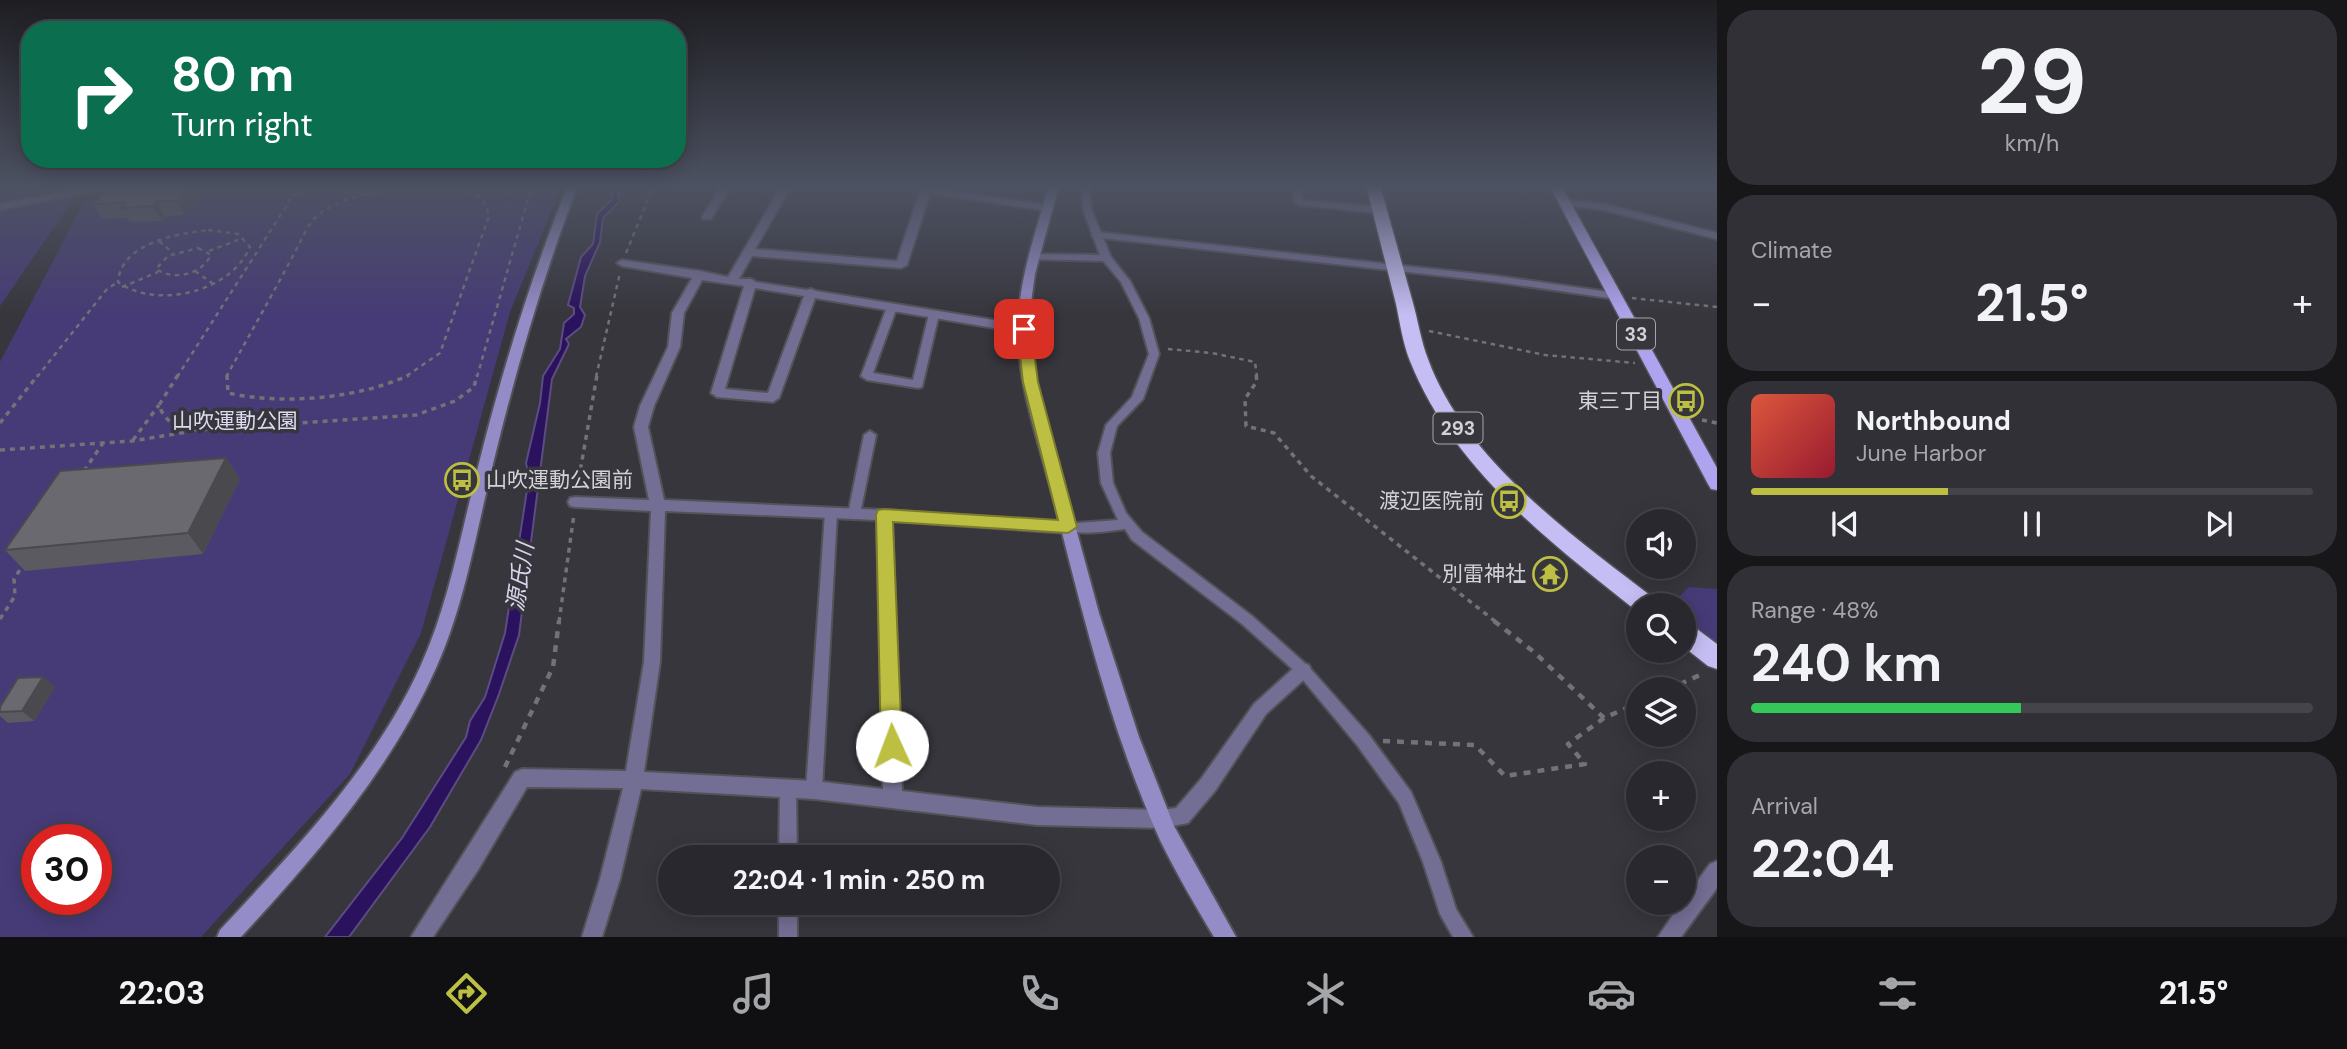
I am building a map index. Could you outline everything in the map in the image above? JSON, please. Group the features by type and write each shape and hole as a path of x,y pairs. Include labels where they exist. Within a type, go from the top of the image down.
{"highway":[{"name":"293","path":"1384,229 1409,328 1430,388 1474,450 1559,533 1631,593"},
{"path":"1696,648 1710,666"}],"main road":[{"name":"33","path":"1579,229 1717,484"}],"street":[{"path":"228,937 286,873 360,783 398,724 428,668 448,616 529,300 556,229"},
{"path":"733,279 762,229"},
{"path":"748,252 901,265 913,229"},
{"path":"1041,229 1032,257 1024,329 1031,382 1068,527 1132,747 1161,819 1198,891 1226,937"},
{"path":"1097,235 1616,296"},
{"path":"1032,257 1106,258"},
{"path":"622,263 733,279 1024,329"},
{"path":"592,937 610,879 634,780 652,662 658,506 640,427 674,347 678,313 700,274"},
{"path":"751,282 717,393 773,398 811,292"},
{"path":"575,502 884,515 1068,527"},
{"path":"884,515 893,798"},
{"path":"421,937 471,863 522,778 634,780 814,790 1037,816 1161,819 1181,817 1208,785 1260,709 1303,670"},
{"path":"1668,937 1717,871"}],"lane":[{"path":"1095,229 1106,258 1131,293 1144,318 1154,354 1137,399 1112,425 1104,453 1107,483 1128,524 1137,536 1247,620 1303,670 1363,740 1405,799 1432,862 1449,914 1464,937"},
{"path":"1689,229 1717,236"},
{"path":"892,307 867,376 918,384 934,314"},
{"path":"854,514 870,435"},
{"path":"814,790 831,513"},
{"path":"1068,527 1096,528 1128,524"},
{"path":"788,789 788,845"},
{"path":"788,915 788,937"}],"path":[{"path":"132,441 159,405 272,229"},
{"path":"309,229 226,377 228,393 254,400 350,395 402,379 423,367 440,353 484,229"},
{"path":"0,450 132,441 198,430 393,418 424,414 460,400 474,387 519,229"},
{"path":"503,771 553,667 590,405 622,263 636,229"},
{"path":"229,231 244,237 250,247 246,259 233,272 186,292 159,296 137,294 122,287 117,276 123,264 138,251 159,241 184,233 229,231"},
{"path":"158,272 156,269 160,261 173,253 190,249 209,251 244,237"},
{"path":"159,241 173,253"},
{"path":"122,287 158,272 178,275 195,271 208,263 211,258 209,251"},
{"path":"246,259 253,258"},
{"path":"195,271 212,283"},
{"path":"0,423 107,289 118,282"},
{"path":"1616,296 1717,307"},
{"path":"1409,328 1545,355 1645,365"},
{"path":"1152,347 1212,353 1255,362 1257,381 1245,399 1247,426 1274,433 1311,476 1534,652 1604,718"},
{"path":"159,405 161,415 169,423 198,430"},
{"path":"80,477 103,443"},
{"path":"0,619 15,596 14,579 29,556"},
{"path":"1690,677 1710,666"},
{"path":"1363,740 1475,745 1505,776 1585,764 1568,744 1604,718 1626,708"}],"green space":[{"path":"0,229 53,229 0,306"},
{"name":"山吹運動公園","path":"70,229 544,229 510,312 421,633 350,774 201,937 0,937 0,362"},
{"path":"1689,587 1717,589 1717,648 1696,632 1696,593 1683,593"}],"water":[{"name":"源氏川","path":"595,229 602,229 600,242 585,276 580,307 585,315 581,327 566,339 569,344 552,379 519,635 499,694 481,740 430,827 349,937 325,937 402,838 466,737 470,721 485,697 505,633 529,477 526,463 540,403 543,376 560,349 564,323 574,314 574,308 568,305 581,257 593,244"}],"building":[{"path":"226,458 188,533 5,550 60,471"},
{"path":"43,677 22,711 0,712 0,707 18,678"}],"place":[{"name":"東三丁目","path":"1686,401"},
{"name":"山吹運動公園前","path":"462,480"},
{"name":"渡辺医院前","path":"1509,501"},
{"name":"別雷神社","path":"1550,574"}],"route":[{"path":"892,746 884,515 1068,527 1031,382 1024,329"}]}
